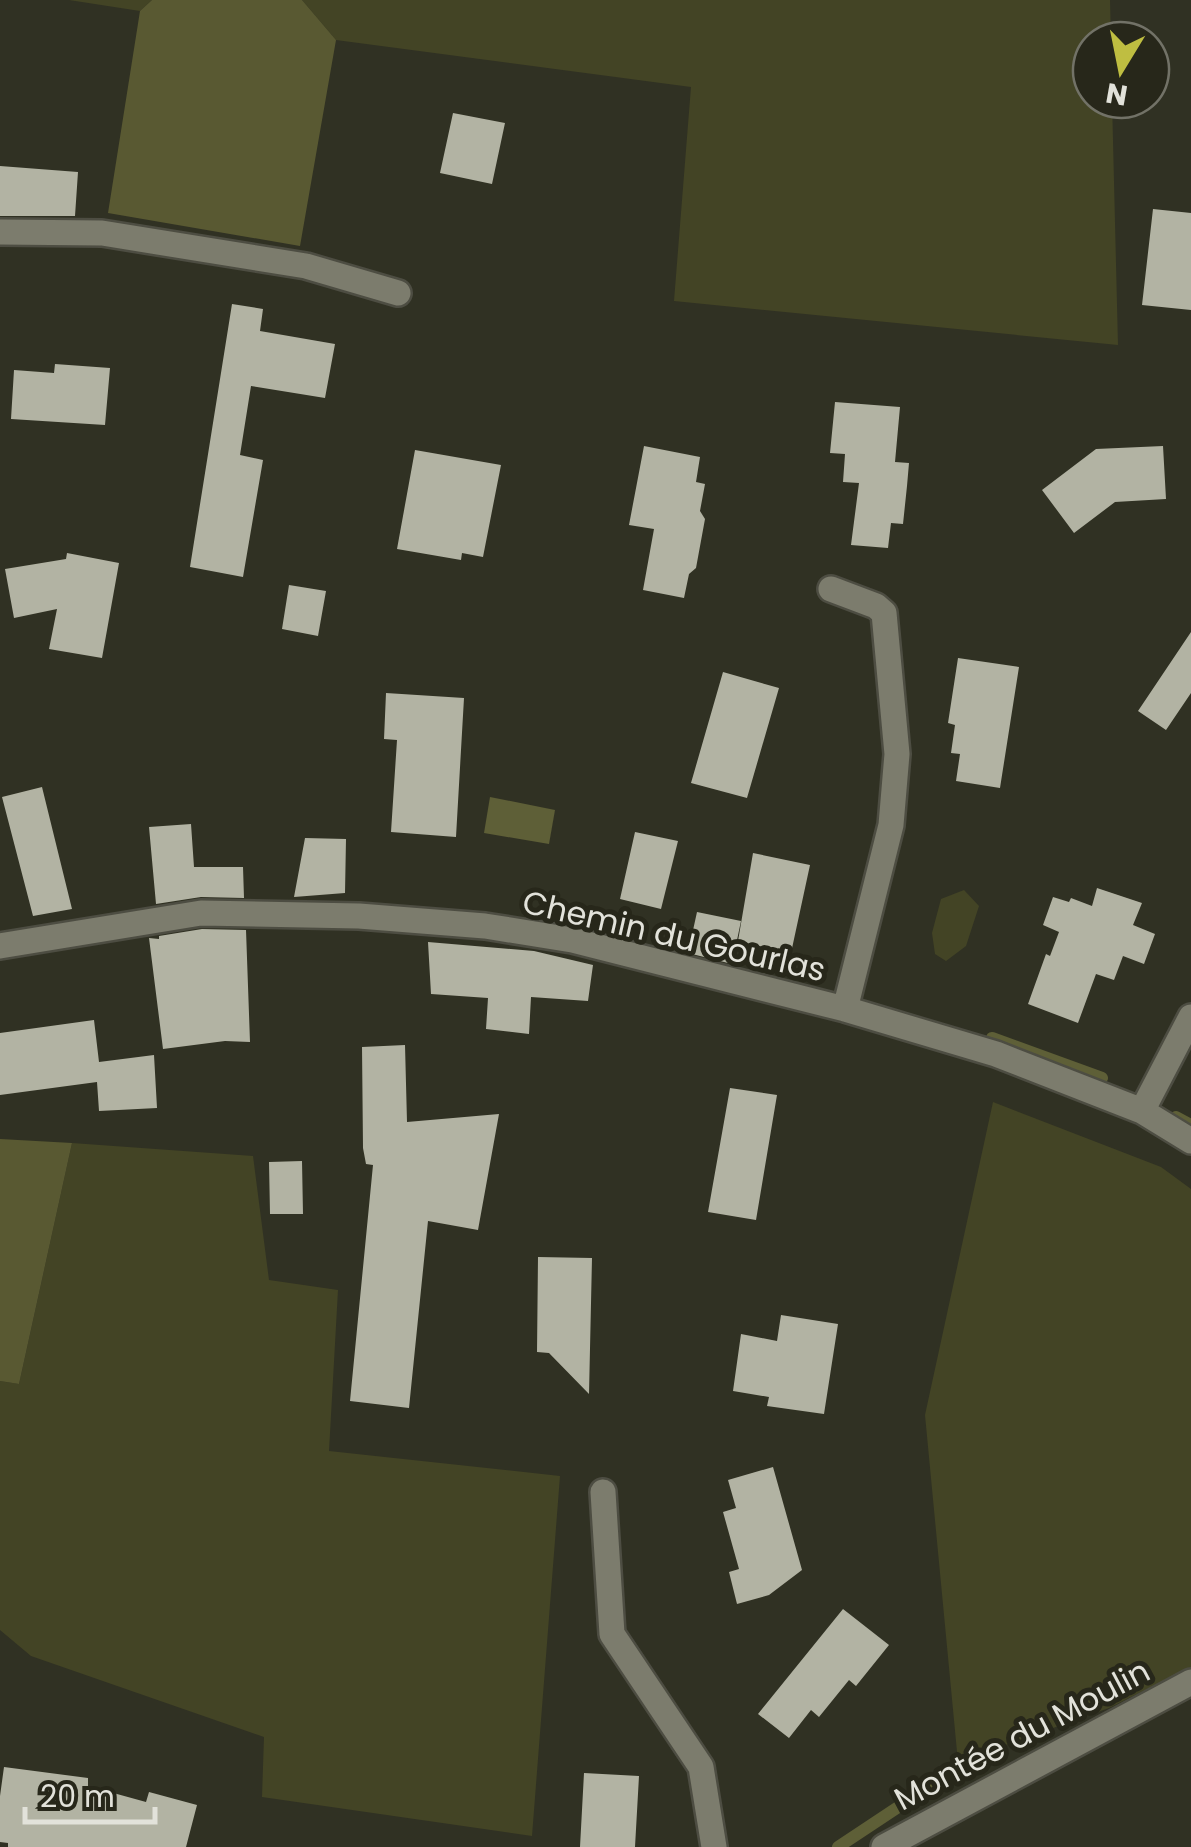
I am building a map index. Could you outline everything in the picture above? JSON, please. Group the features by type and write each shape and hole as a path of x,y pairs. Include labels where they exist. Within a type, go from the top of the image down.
{"street":[{"path":"0,232 102,233 306,266 398,293"},
{"path":"831,590 876,606 884,613 897,754 891,824 845,1009"},
{"name":"Chemin du Gourlas","path":"0,946 202,913 359,916 485,926 572,940 845,1009 996,1054 1142,1112 1191,1141"},
{"path":"1142,1112 1191,1017"},
{"path":"603,1492 612,1634 702,1767 714,1847"},
{"name":"Montée du Moulin","path":"884,1847 1191,1682"}],"shaded area":[{"path":"69,0 152,0 140,11"},
{"path":"152,0 302,0 336,40 300,246 108,213 140,11"},
{"path":"302,0 1110,0 1110,20 1071,20 1071,120 1112,120 1118,345 674,301 691,87 336,40"},
{"path":"490,797 555,810 549,844 484,833"},
{"path":"964,890 979,906 966,946 946,961 935,954 932,933 941,899"},
{"path":"993,1102 1161,1167 1191,1189 1191,1667 1109,1708 958,1762 925,1415"},
{"path":"0,1139 72,1143 19,1384 0,1381"},
{"path":"72,1143 253,1156 269,1280 338,1290 329,1451 560,1476 532,1836 262,1797 264,1737 31,1656 0,1630 0,1381 19,1384"}],"building":[{"path":"453,113 505,123 492,184 440,173"},
{"path":"0,166 78,172 75,216 0,216"},
{"path":"1153,209 1191,213 1191,310 1142,305"},
{"path":"232,304 263,309 260,331 335,344 325,398 251,386 240,455 263,460 243,577 190,567"},
{"path":"55,364 110,368 105,425 11,419 14,370 54,373"},
{"path":"835,402 900,407 895,462 909,463 903,524 891,523 888,548 851,545 859,483 843,482 845,454 830,453"},
{"path":"644,446 700,457 696,482 705,484 700,511 705,519 696,568 689,574 684,598 643,590 654,529 629,525"},
{"path":"1163,446 1166,499 1115,502 1074,533 1042,490 1096,449"},
{"path":"415,450 501,465 483,557 462,553 461,560 397,549"},
{"path":"67,553 119,563 102,658 49,649 57,609 14,618 5,569 66,559"},
{"path":"289,585 326,591 318,636 282,629"},
{"path":"1191,632 1191,693 1166,730 1138,711"},
{"path":"958,658 1019,667 1000,788 956,781 960,754 951,753 955,725 948,723"},
{"path":"723,672 779,688 747,798 691,783"},
{"path":"386,693 464,698 456,837 391,832 397,740 384,739"},
{"path":"42,787 72,909 33,916 2,797"},
{"path":"191,824 194,867 243,867 244,898 201,897 156,904 149,827"},
{"path":"635,832 678,841 661,909 620,899"},
{"path":"305,838 346,839 345,893 294,897"},
{"path":"753,853 810,865 791,953 738,941"},
{"path":"1097,888 1142,903 1133,925 1155,934 1144,964 1123,956 1114,980 1096,974 1078,1023 1028,1004 1046,954 1050,956 1059,932 1043,925 1053,897 1069,902 1071,898 1092,906"},
{"path":"697,912 741,921 732,964 688,953"},
{"path":"202,929 246,930 250,1042 225,1041 163,1049 149,938"},
{"path":"428,942 534,951 593,965 588,1001 531,997 529,1034 486,1029 488,998 431,994"},
{"path":"94,1020 99,1062 154,1055 157,1108 99,1111 97,1082 0,1095 0,1033"},
{"path":"405,1045 407,1122 499,1114 478,1230 428,1221 409,1408 350,1401 373,1165 366,1164 363,1148 362,1047"},
{"path":"730,1088 777,1095 756,1220 708,1212"},
{"path":"302,1161 303,1214 270,1214 269,1162"},
{"path":"538,1257 592,1258 589,1394 549,1353 537,1352"},
{"path":"781,1315 838,1324 824,1414 767,1406 769,1397 733,1391 741,1334 777,1341"},
{"path":"773,1467 802,1570 769,1595 737,1604 729,1572 739,1569 723,1512 736,1508 728,1480"},
{"path":"843,1609 889,1645 856,1686 849,1680 819,1717 811,1710 789,1738 758,1714"},
{"path":"4,1767 88,1778 88,1786 146,1802 149,1792 197,1805 186,1847 8,1847 8,1843 0,1842"},
{"path":"584,1773 639,1776 635,1847 580,1847"}],"waterway":[{"path":"992,1038 1102,1078"},
{"path":"1176,1117 1191,1125"},
{"path":"838,1847 945,1776"}]}
